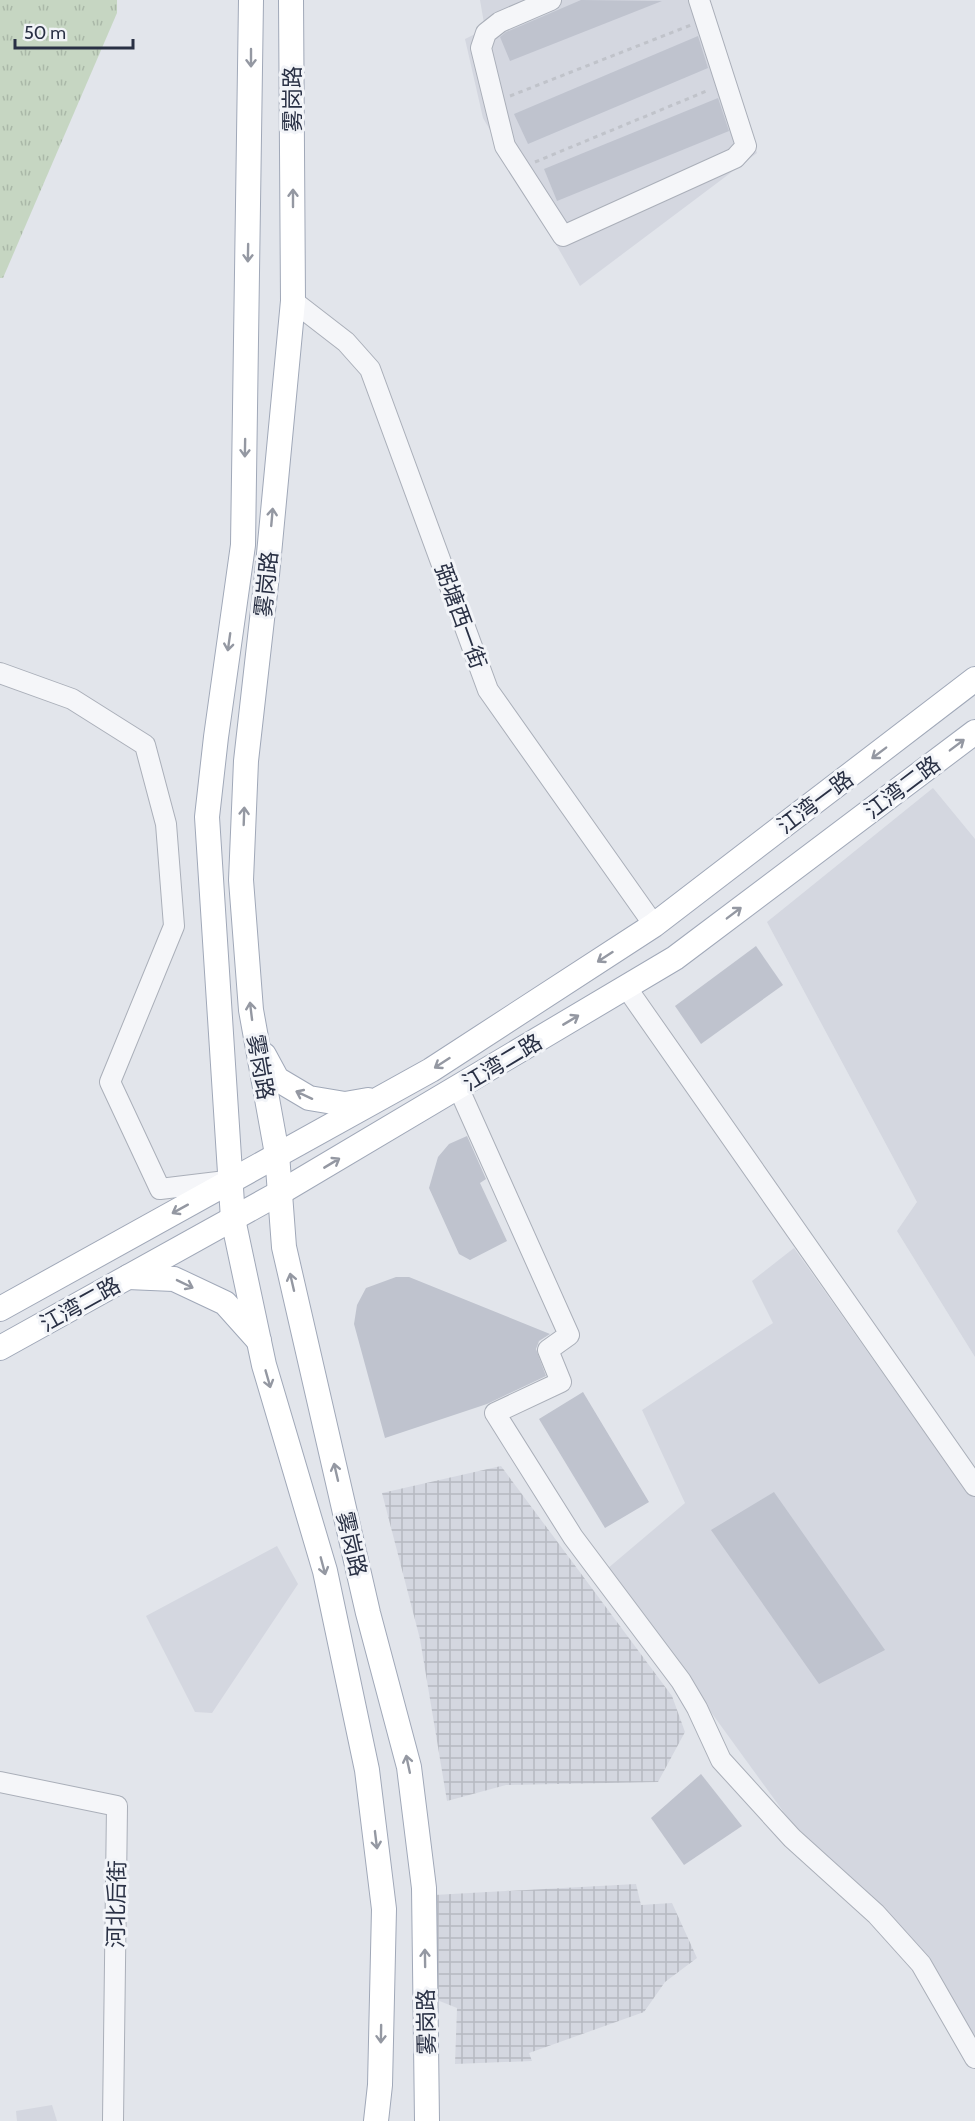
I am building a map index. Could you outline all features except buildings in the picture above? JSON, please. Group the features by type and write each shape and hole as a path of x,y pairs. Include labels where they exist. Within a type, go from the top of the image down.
{"main road":[{"name":"雾岗路","path":"251,0 243,545 207,817 233,1219 264,1365 325,1571 367,1770 384,1909 380,2085 376,2121"},
{"name":"雾岗路","path":"291,0 293,301 267,575 246,761 241,880 251,1010 277,1154 284,1247 368,1614 409,1767 424,1888 427,2121"},
{"name":"江湾一路","path":"654,925 975,679"},
{"name":"江湾二路","path":"0,1348 281,1192 675,958 975,732"},
{"name":"江湾二路","path":"0,1309 431,1070 654,925"},
{"path":"256,1042 277,1080 309,1098 345,1104 382,1097"},
{"path":"128,1277 174,1279 225,1303 259,1341"}],"street":[{"path":"551,0 500,22 486,33 481,48 505,146 563,236 735,158 746,146 699,0"},
{"name":"弼塘西一街","path":"293,301 346,342 370,369 488,690 654,925"},
{"path":"0,673 72,699 145,745 166,824 174,926 110,1082 160,1189 229,1181"},
{"path":"626,987 975,1486"},
{"path":"458,1087 569,1335 548,1350 561,1382 495,1413 573,1537 681,1682 697,1708 721,1760 792,1838 876,1914 921,1964 975,2058"},
{"name":"河北后街","path":"0,1782 117,1806 113,2121"}],"path":[{"path":"494,102 705,19"},
{"path":"520,169 726,83"}],"shaded area":[{"path":"480,0 706,0 757,153 580,286 483,118 465,39 485,29"},
{"path":"933,788 975,839 975,1357 897,1231 917,1202 767,922"},
{"path":"794,1248 969,1495 975,1493 975,2066 933,1973 841,1891 607,1569 685,1503 642,1410 773,1323 752,1281"},
{"path":"501,1466 672,1696 685,1732 658,1782 506,1785 447,1801 420,1639 382,1493"},
{"path":"277,1546 298,1584 212,1713 195,1712 146,1616"},
{"path":"636,1884 641,1905 672,1903 697,1958 665,1982 644,2012 529,2053 532,2061 455,2064 457,2008 437,2000 434,1895"},
{"path":"52,2105 57,2121 17,2121 16,2111"}],"green space":[{"path":"0,0 117,0 117,13 3,278 0,278"}]}
